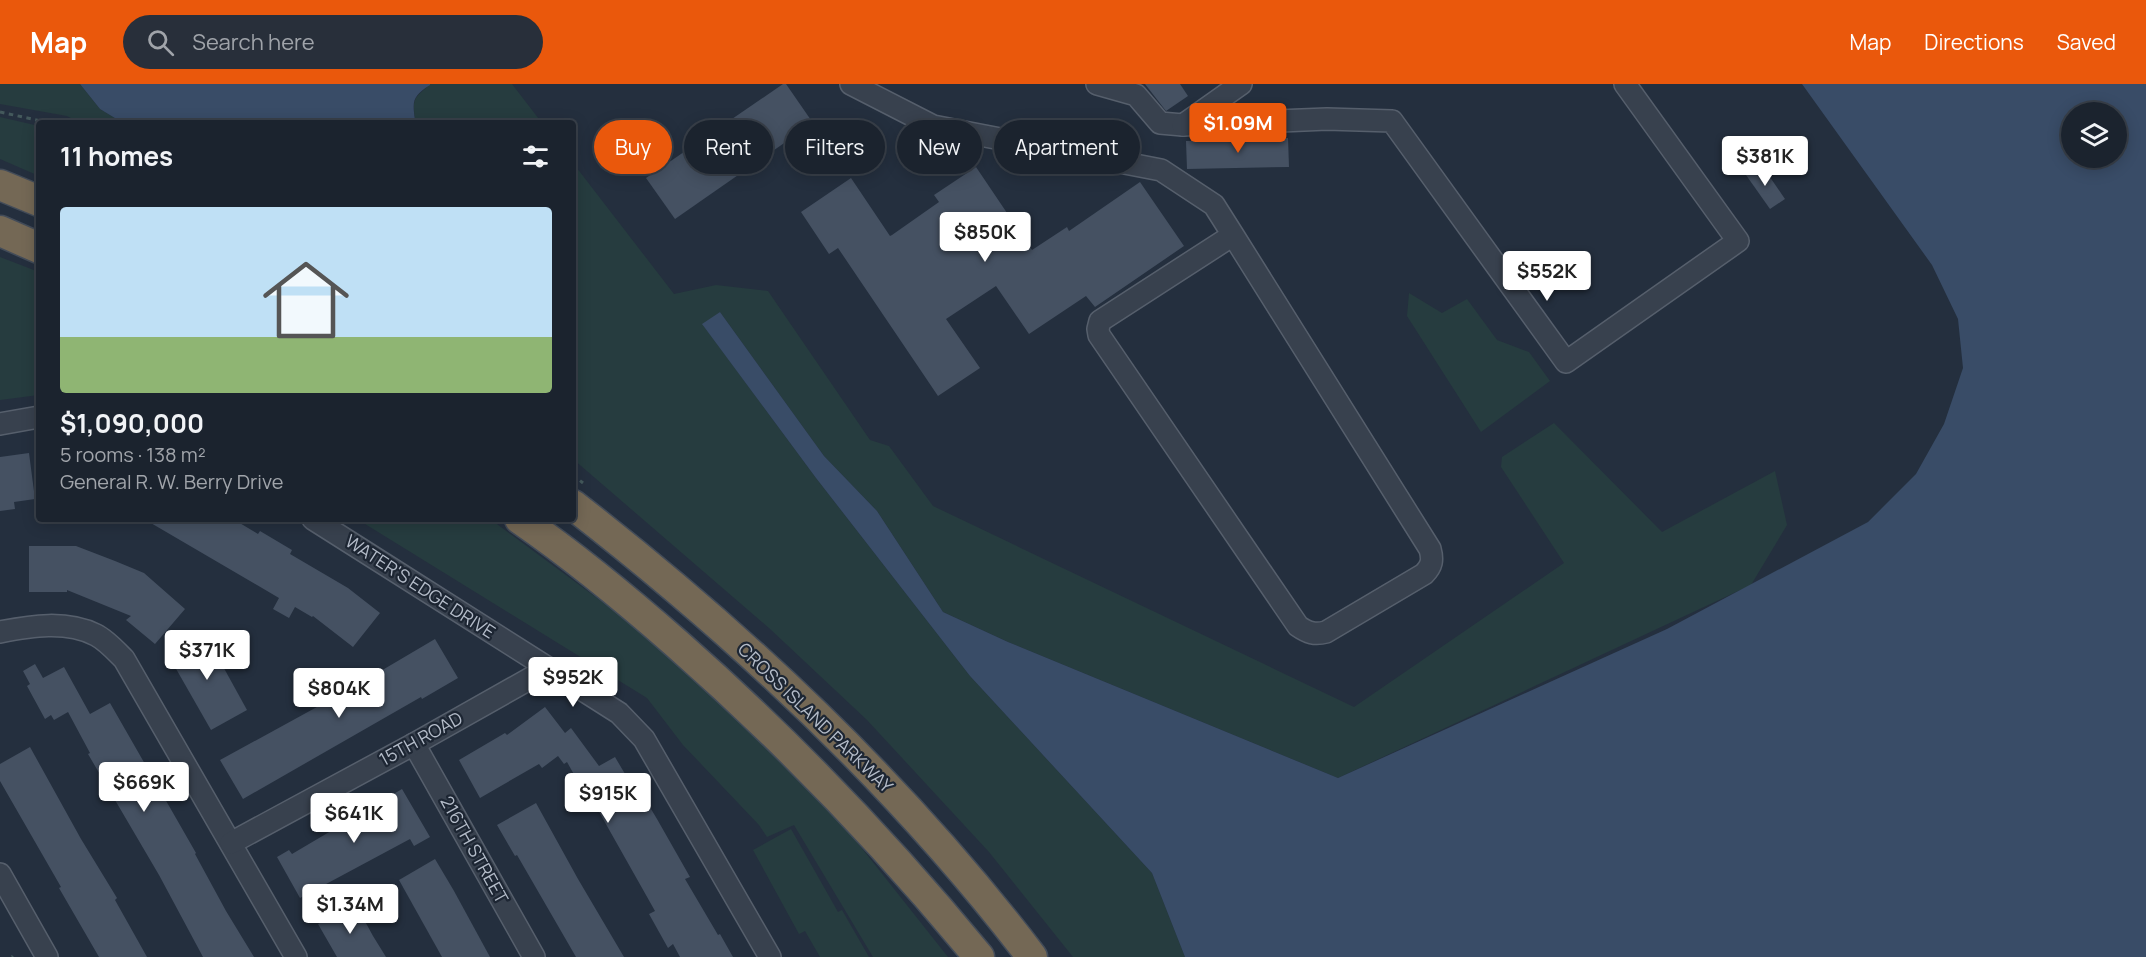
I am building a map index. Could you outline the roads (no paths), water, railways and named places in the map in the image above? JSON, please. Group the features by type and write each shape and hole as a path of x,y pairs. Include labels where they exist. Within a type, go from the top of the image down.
{"highway":[{"path":"0,231 36,247"},
{"path":"0,251 36,265"},
{"name":"CROSS ISLAND PARKWAY","path":"576,507 662,575 811,710 938,843 1032,957"},
{"path":"524,522 629,602 732,692 857,817 979,957"}],"street":[{"path":"851,84 933,126 1161,170 1214,205 1233,235 1430,549 1431,567 1424,574 1326,632 1317,634 1306,632 1298,626 1099,335 1100,321 1233,235"},
{"path":"1097,84 1136,95 1160,123 1183,125 1327,120 1392,121 1566,362 1738,241 1624,84"},
{"path":"1183,125 1241,84"},
{"path":"0,423 36,417"},
{"name":"WATER'S EDGE DRIVE","path":"318,522 619,713 644,739 770,957"},
{"path":"0,632 38,625 70,627 97,635 124,659 296,957"},
{"name":"15TH ROAD","path":"231,843 547,669"},
{"name":"216TH STREET","path":"414,744 534,957"},
{"path":"0,874 47,957"}],"water":[{"path":"80,84 430,84 415,99 415,120 118,120 100,109"},
{"path":"1802,84 2146,84 2146,957 1185,957 1152,873 970,676 816,478 702,324 720,312 824,456 877,511 943,612 1008,642 1338,778 1667,629 1868,522 1916,474 1944,424 1963,368 1958,319 1932,265"}]}
